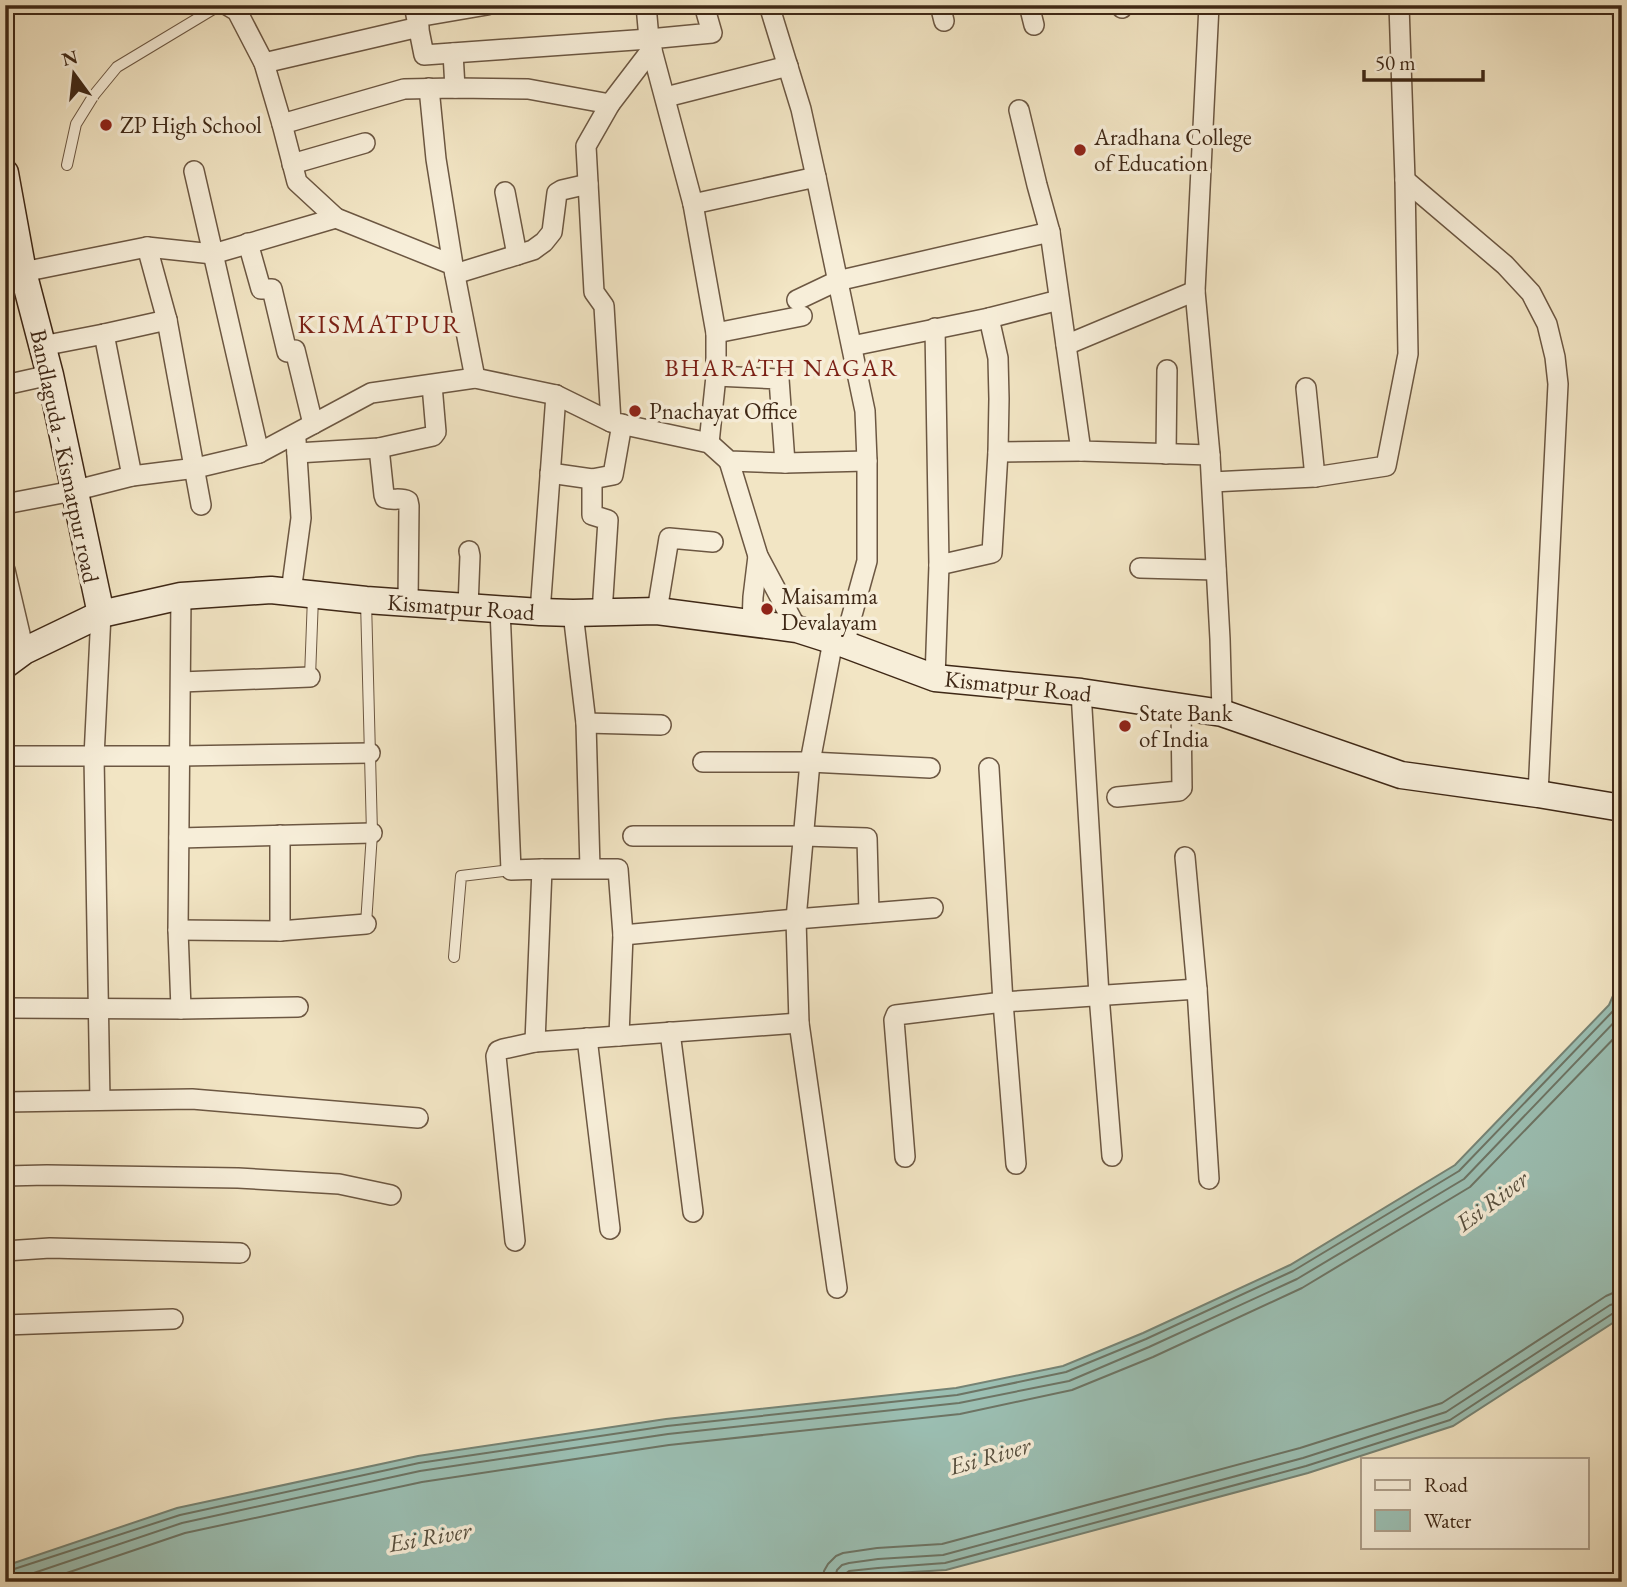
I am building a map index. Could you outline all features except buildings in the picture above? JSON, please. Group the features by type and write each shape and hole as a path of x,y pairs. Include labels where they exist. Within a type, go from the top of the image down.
{"street":[{"path":"264,64 417,17 487,5"},
{"path":"646,5 651,44 693,204 716,333 716,376 709,443"},
{"path":"417,17 425,55 651,44 712,33 704,5"},
{"path":"769,5 802,110 852,346 864,411 867,461 867,561 838,643 810,762 796,919 799,1023 837,1288"},
{"path":"1029,5 1034,25"},
{"path":"1209,5 1195,291 1212,482 1222,713"},
{"path":"1212,482 1315,477 1386,466 1408,354 1399,5"},
{"path":"230,7 264,64 297,183 336,218 454,269 533,250 552,232 557,193 588,184"},
{"path":"550,473 592,479 613,475 617,423 604,306 594,292 586,146 610,104 651,44"},
{"path":"453,53 455,88"},
{"path":"666,97 788,65"},
{"path":"429,88 436,159 475,378"},
{"path":"282,124 404,89 528,89 610,104"},
{"path":"1019,110 1050,232 1080,450"},
{"path":"292,164 365,143"},
{"path":"194,170 259,453"},
{"name":"Bandlaguda - Kismatpur road","path":"5,173 18,279 50,375 101,614"},
{"path":"693,204 816,177"},
{"path":"1405,180 1505,265 1531,293 1547,324 1555,357 1558,384 1538,794"},
{"path":"505,192 517,255"},
{"path":"18,279 147,247 213,254 336,218"},
{"path":"716,333 799,308 837,281 1050,232"},
{"path":"248,243 261,289 272,289 287,352 295,350 302,437 302,593"},
{"path":"147,247 167,320 201,505"},
{"path":"1066,345 1195,291"},
{"path":"852,346 989,318 1059,300"},
{"path":"939,565 992,553 998,452 998,358 989,318"},
{"path":"42,346 167,320"},
{"path":"935,328 939,565 935,678"},
{"path":"104,334 132,476"},
{"path":"1166,454 1167,370"},
{"path":"5,385 50,375"},
{"path":"716,376 779,379 785,463"},
{"path":"5,504 132,476 195,468 259,453 302,437 371,393 475,378 555,395 617,423 709,443 729,461 758,556 797,629"},
{"path":"302,437 379,448 428,438 436,432 432,384"},
{"path":"1306,388 1315,477"},
{"path":"540,612 555,395"},
{"path":"379,448 385,498 403,499 408,501 409,506 408,603"},
{"path":"998,452 1080,450 1210,455"},
{"path":"729,461 867,461"},
{"path":"592,479 592,515 608,520 602,613"},
{"path":"657,611 669,538 713,542"},
{"path":"468,551 468,607"},
{"path":"752,624 758,556"},
{"path":"1140,568 1216,570"},
{"path":"5,570 15,658"},
{"name":"Kismatpur Road","path":"15,658 101,614 181,596 271,590 366,600 540,612 657,611 797,629 935,678 1081,692 1222,713 1401,775 1622,808"},
{"path":"181,596 178,930 181,1009"},
{"path":"500,609 511,870 618,869 623,935 619,1036"},
{"path":"573,613 586,723 590,869"},
{"path":"100,1100 94,757 101,614"},
{"path":"181,682 310,677"},
{"path":"1081,692 1099,995 1112,1156"},
{"path":"1117,797 1179,791 1182,788 1181,707"},
{"path":"586,723 661,725"},
{"path":"5,756 370,753"},
{"path":"703,762 810,762 930,768"},
{"path":"989,768 1016,1164"},
{"path":"179,838 372,833"},
{"path":"280,835 280,931"},
{"path":"634,836 804,835 867,838 869,913"},
{"path":"1185,858 1198,989 1209,1179"},
{"path":"535,1042 542,869"},
{"path":"623,935 933,908"},
{"path":"178,930 280,931 366,924"},
{"path":"905,1157 894,1020 896,1015 1003,1002 1198,989"},
{"path":"5,1008 298,1007"},
{"path":"516,1241 496,1056 498,1051 535,1042 799,1023"},
{"path":"670,1032 692,1212"},
{"path":"587,1038 610,1229"},
{"path":"5,1101 192,1099 418,1118"},
{"path":"5,1176 238,1178 340,1184 391,1195"},
{"path":"5,1251 51,1248 240,1253"},
{"path":"5,1325 173,1320"}],"lane":[{"path":"67,165 76,124 94,95 117,67 230,7"},
{"path":"302,593 310,677"},
{"path":"366,600 372,833 366,924"},
{"path":"454,957 461,876 511,870"}],"water":[{"path":"1612,5 1622,5 1622,150"},
{"name":"Esi River","path":"1622,975 1622,1317 1453,1426 1308,1473 946,1570 879,1574 825,1582 5,1582 5,1566 177,1508 418,1456 666,1419 956,1388 1063,1366 1143,1333 1290,1265 1455,1165 1609,1005"}],"place":[{"name":"ZP High School","path":"106,125"},
{"name":"Aradhana College of Education","path":"1080,150"},
{"name":"Pnachayat Office","path":"635,411"},
{"name":"Maisamma Devalayam","path":"767,609"},
{"name":"State Bank of India","path":"1125,726"}],"district":[{"name":"KISMATPUR","path":"380,324"},
{"name":"BHARATH NAGAR","path":"782,368"}]}
